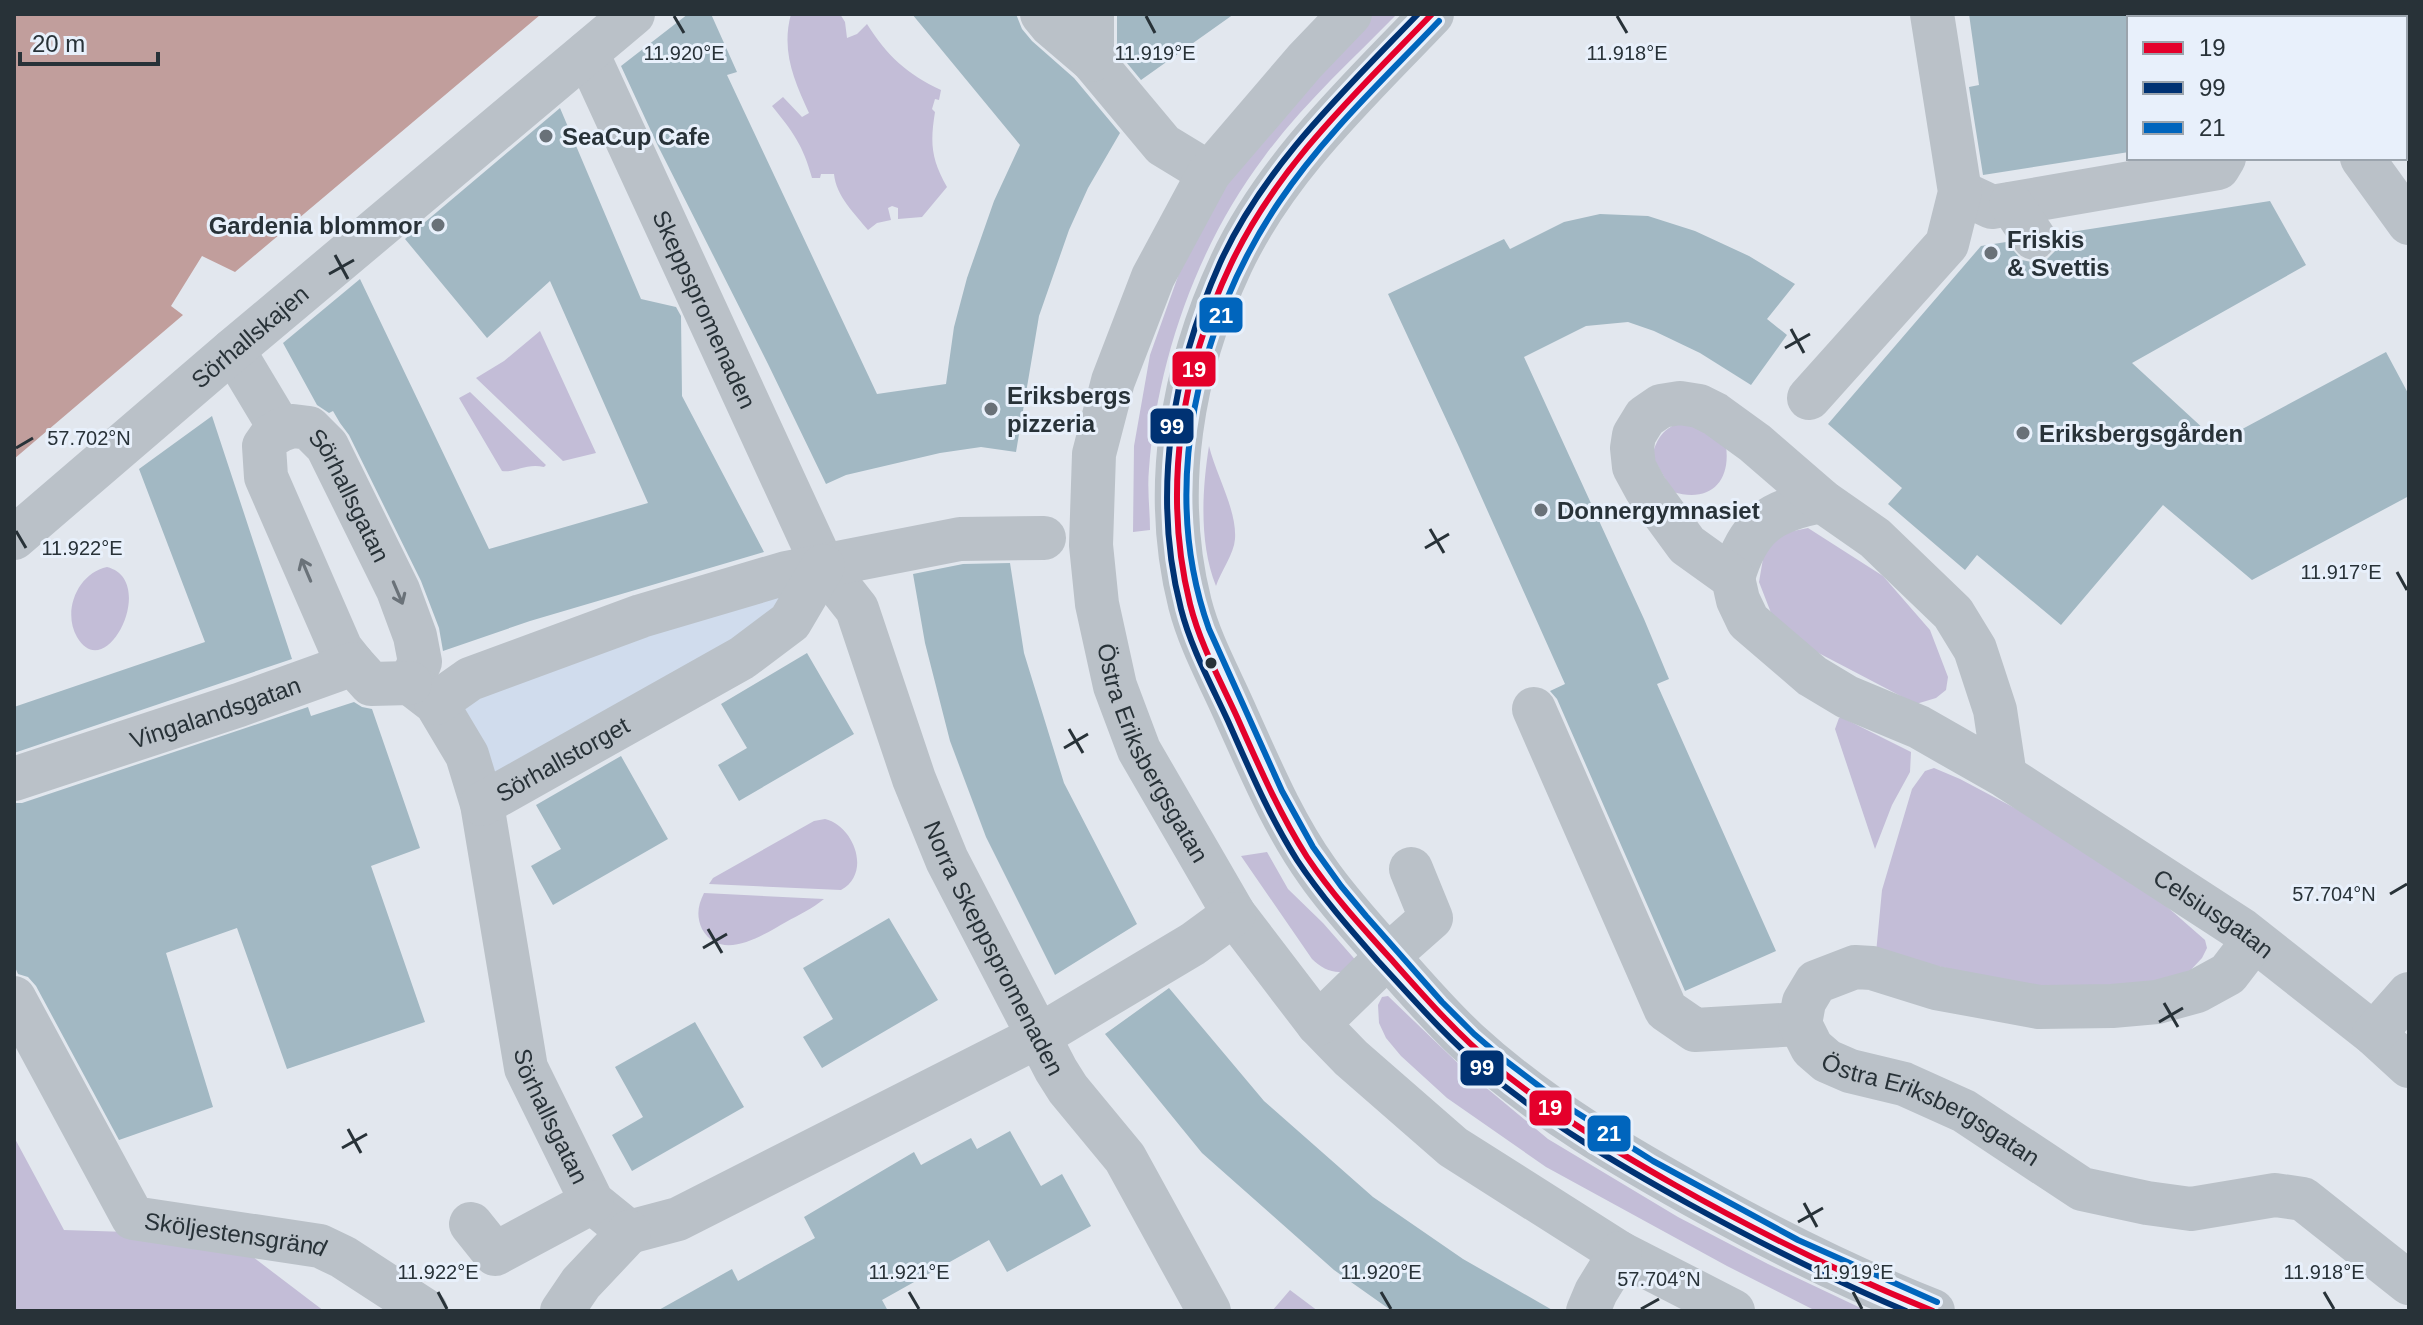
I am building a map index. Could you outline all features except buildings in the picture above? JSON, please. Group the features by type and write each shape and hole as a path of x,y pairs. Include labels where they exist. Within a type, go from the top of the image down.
{"street":[{"name":"Sörhallskajen","path":"14,538 633,14"},
{"path":"1042,14 1092,60 1163,145 1209,173"},
{"path":"1092,14 1092,60"},
{"name":"Östra Eriksbergsgatan","path":"1350,14 1305,61 1209,173 1153,277 1113,381 1094,454 1091,545 1097,604 1115,686 1139,750 1234,914 1318,1024 1351,1058 1453,1147 1620,1253 1733,1311"},
{"path":"1432,14 1310,143 1260,211 1215,301 1194,363 1180,440 1177,499 1182,566 1192,609 1212,662 1277,806 1321,877 1388,956 1467,1041 1531,1094 1598,1140 1757,1230 1933,1311"},
{"path":"1809,398 1947,244 1960,192 1932,14"},
{"name":"Skeppspromenaden","path":"587,53 823,566"},
{"path":"1960,192 2022,221 2204,163"},
{"name":"Sörhallsgatan","path":"233,350 281,430"},
{"path":"1822,501 1792,507 1761,524 1741,551 1733,578 1687,545 1646,489 1634,467 1634,435 1645,417 1661,406 1680,403 1699,406 1755,443 1822,501 1875,538 1953,613 1975,649 1995,710 2005,776"},
{"name":"Sörhallsgatan","path":"353,664 341,649 266,477 264,446 271,436 293,426 309,428 327,446 398,590 415,636 423,693 467,755 482,804 526,1068 592,1202 629,1232"},
{"path":"353,664 371,684 423,693 470,679 641,616 786,573 960,539 1044,538"},
{"name":"Sörhallstorget","path":"482,804 742,658 790,622 823,566"},
{"name":"Norra Skeppspromenaden","path":"823,566 857,609 914,779 947,860 1068,1089 1125,1158 1209,1311"},
{"name":"Celsiusgatan","path":"1733,578 1738,600 1748,621 1812,676 1847,697 1919,727 2005,776 2242,930 2374,1034 2409,1066"},
{"name":"Vingalandsgatan","path":"14,779 353,664"},
{"path":"1534,709 1666,1010 1695,1030 1800,1024"},
{"path":"1318,1024 1431,918 1411,869"},
{"path":"562,1311 581,1283 629,1232 678,1219 1039,1036 1193,944 1234,914"},
{"name":"Östra Eriksbergsgatan","path":"2254,940 2228,974 2197,991 2157,1002 2112,1006 2039,1007 1936,988 1872,968 1855,967 1816,982 1804,1002 1800,1024 1812,1048 1827,1061 1850,1071 1904,1084 1964,1111 2082,1189 2191,1209 2275,1195 2303,1199 2409,1283"},
{"path":"2374,1034 2409,994"},
{"name":"Sköljestensgränd","path":"14,998 133,1218 320,1246 343,1257 426,1311"},
{"path":"471,1224 495,1254 592,1202"},
{"path":"1588,1311 1620,1253"}],"shaded area":[{"path":"14,14 540,15 235,272 202,256 171,306 183,315 14,459"},
{"path":"791,14 840,14 845,22 847,38 857,34 867,24 899,63 941,90 939,100 935,99 932,109 935,112 932,142 938,168 947,187 922,217 898,219 898,208 892,206 888,208 891,220 877,223 868,230 842,197 834,174 812,178 796,139 772,106 783,97 802,117 809,113 788,53"},
{"path":"1369,14 1397,14 1294,119 1264,157 1219,227 1201,265 1185,305 1161,386 1149,469 1150,530 1133,532 1134,446 1150,355 1182,265 1238,164"},
{"path":"540,331 596,453 563,461 476,378 504,361"},
{"path":"470,392 546,465 502,471 459,398"},
{"path":"1693,420 1726,446 1727,459 1721,480 1715,487 1697,495 1686,495 1673,492 1652,456 1666,430"},
{"path":"1209,446 1235,528 1232,551 1216,586 1204,535"},
{"path":"1808,528 1883,576 1930,630 1948,677 1946,690 1936,698 1916,704 1788,637 1773,618 1759,582 1765,547 1779,534"},
{"path":"107,567 122,576 128,590 128,608 113,640 101,649 89,649 77,637 73,627 72,605 88,577"},
{"path":"786,573 790,622 482,804 436,703"},
{"path":"1839,718 1911,752 1910,772 1892,805 1875,849 1835,729"},
{"path":"1934,768 2060,832 2133,877 2205,940 2207,948 2202,958 2187,974 2086,998 1876,953 1882,890 1912,789 1925,771"},
{"path":"825,819 844,831 856,851 856,873 841,890 709,884 713,878 814,821"},
{"path":"1267,852 1288,889 1359,964 1347,971 1334,972 1312,959 1241,856"},
{"path":"704,893 824,899 754,939 731,945 710,939 702,929 698,911"},
{"path":"1388,996 1466,1071 1548,1139 1678,1217 1867,1311 1816,1311 1546,1167 1447,1098 1401,1056 1386,1038 1379,1023 1378,1005 1382,997"},
{"path":"14,1137 64,1230 224,1235 324,1311 14,1311"},
{"path":"1290,1290 1318,1311 1272,1311"}],"transit line":[{"name":"99","path":"1418,14 1308,131 1259,194 1220,263 1203,304 1179,389 1171,433 1168,477 1172,565 1190,638 1260,792 1297,860 1356,936 1458,1046 1535,1109 1637,1174 1769,1247 1906,1311"},
{"name":"19","path":"1432,14 1348,101 1295,162 1250,228 1214,304 1189,388 1177,474 1182,561 1199,633 1269,788 1307,857 1368,934 1479,1052 1559,1113 1675,1185 1802,1252 1933,1311"},
{"name":"21","path":"1439,21 1355,108 1297,177 1250,249 1226,300 1194,408 1188,464 1187,520 1194,575 1209,629 1282,791 1313,847 1366,916 1474,1034 1560,1102 1653,1161 1798,1240 1937,1302"}],"place":[{"name":"SeaCup Cafe","path":"546,136"},
{"name":"Gardenia blommor","path":"438,225"},
{"name":"Friskis & Svettis","path":"1991,253"},
{"name":"Eriksbergs pizzeria","path":"991,409"},
{"name":"Eriksbergsgården","path":"2023,433"},
{"name":"Donnergymnasiet","path":"1541,510"}]}
